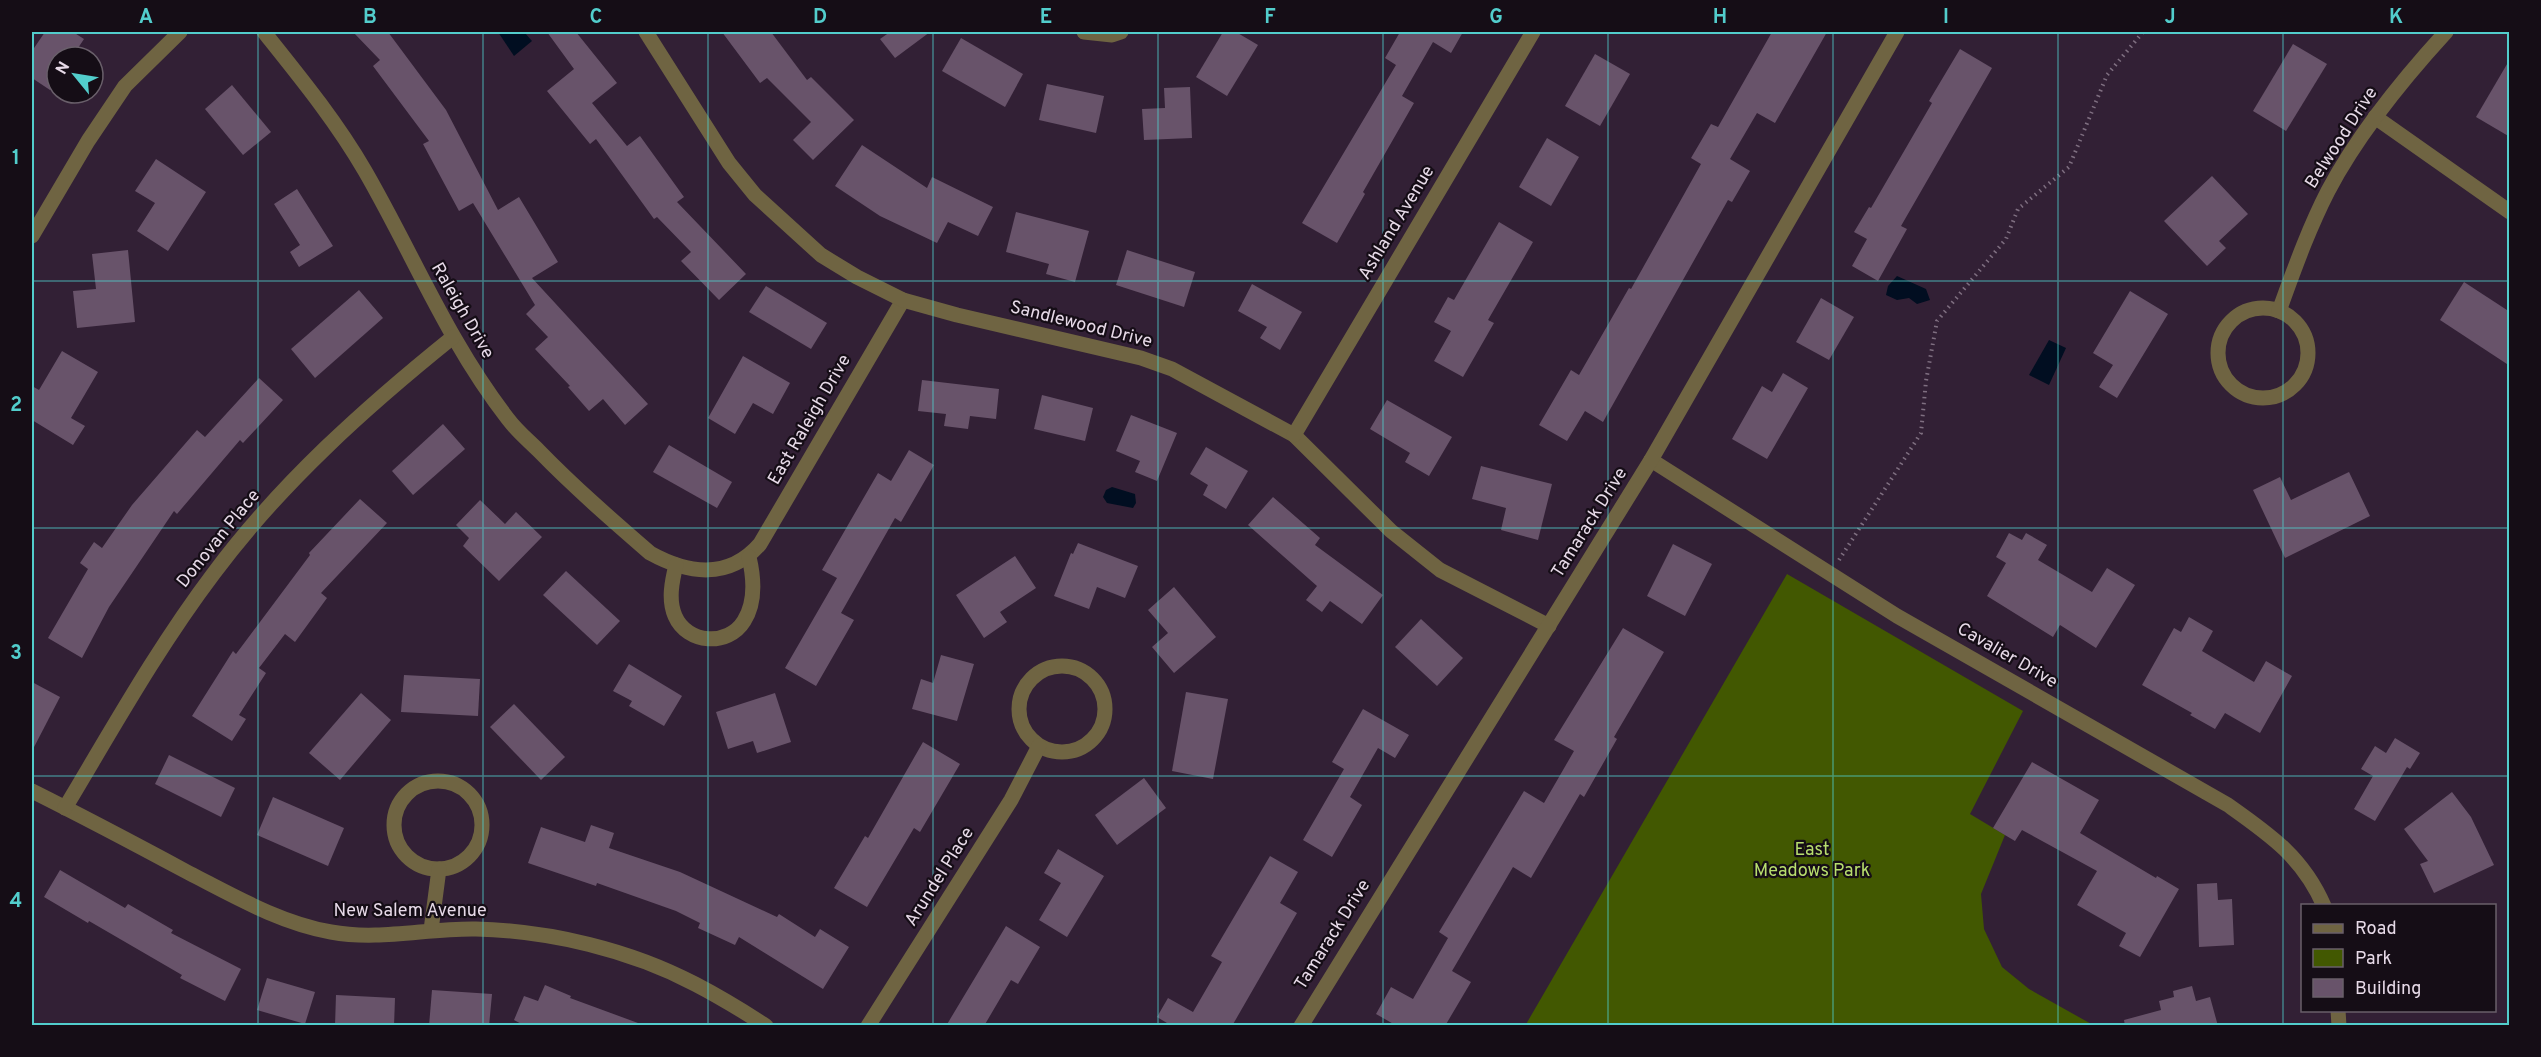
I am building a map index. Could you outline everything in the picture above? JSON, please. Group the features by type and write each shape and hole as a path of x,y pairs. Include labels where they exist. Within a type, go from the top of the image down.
{"street":[{"path":"32,236 88,141 125,86 180,32"},
{"name":"Raleigh Drive","path":"264,32 326,108 354,154 453,337 479,380 509,421 569,482 650,553 676,565 710,570 730,567 748,558"},
{"name":"Sandlewood Drive","path":"646,32 729,163 755,195 821,255 857,278 903,300 968,318 1141,358 1172,369 1294,435 1374,514 1440,570 1549,626"},
{"path":"1084,32 1112,35 1121,32"},
{"name":"Ashland Avenue","path":"1294,435 1533,32"},
{"name":"Tamarack Drive","path":"1301,1026 1651,460 1897,32"},
{"name":"Belwood Drive","path":"2279,311 2299,256 2328,190 2375,117 2446,32"},
{"path":"2375,117 2510,212"},
{"name":"East Raleigh Drive","path":"748,558 760,544 903,300"},
{"path":"2268,308 2279,311 2290,317 2304,335 2308,358 2305,369 2292,388 2281,394 2270,398 2247,395 2228,382 2222,371 2219,360 2221,337 2235,318 2245,312 2268,308"},
{"name":"Donovan Place","path":"65,808 164,643 215,571 289,484 368,407 453,337"},
{"name":"Cavalier Drive","path":"1651,460 1907,621 2228,805 2278,840 2304,870 2323,904"},
{"path":"676,565 672,585 675,616 691,634 707,639 726,636 737,630 744,621 752,596 753,575 748,558"},
{"path":"1052,666 1063,666 1084,672 1093,679 1104,699 1103,721 1098,731 1082,747 1072,751 1061,752 1039,746 1030,739 1020,719 1020,697 1025,686 1032,677 1052,666"},
{"name":"Arundel Place","path":"868,1026 1011,800 1039,746"},
{"path":"436,780 459,785 468,792 476,801 482,823 477,846 470,855 461,863 439,869 427,868 407,857 399,848 393,826 398,804 405,794 414,787 436,780"},
{"name":"New Salem Avenue","path":"32,791 230,894 303,925 333,933 359,934 477,929 573,941 622,953 694,983 766,1026"},
{"path":"431,930 439,869"}],"path":[{"path":"1830,574 1921,433 1926,381 1937,321 2006,239 2018,209 2069,168 2107,75 2143,32"}],"green space":[{"name":"East Meadows Park","path":"1787,574 2023,711 1970,814 2005,835 1981,894 1984,929 2002,967 2029,989 2093,1025 1525,1026"}],"water":[{"path":"498,32 524,32 532,41 514,56"},
{"path":"1897,276 1926,289 1930,300 1917,304 1909,298 1897,300 1886,295 1888,286"},
{"path":"2049,340 2066,348 2049,385 2029,375"},
{"path":"1112,487 1135,494 1136,503 1133,508 1107,503 1103,497 1106,490"}],"building":[{"path":"45,32 73,32 84,39 80,45 45,45 45,87 32,78 32,51"},
{"path":"353,32 388,32 446,110 498,210 519,197 558,262 532,278 648,404 625,425 603,399 589,411 568,387 570,386 535,349 548,337 526,314 535,305 473,203 459,211 423,144 429,141 373,66 380,60"},
{"path":"547,32 576,32 617,83 592,103 627,146 640,136 684,197 677,202 746,274 719,300 681,261 691,252 657,217 654,219 596,139 590,144 547,91 574,69"},
{"path":"722,32 771,32 807,80 811,77 854,120 813,160 793,140 811,122 767,78 760,83"},
{"path":"890,32 930,32 895,58 880,39"},
{"path":"1223,32 1236,32 1258,45 1227,96 1196,77"},
{"path":"1400,32 1463,32 1451,53 1433,42 1402,96 1414,103 1337,243 1302,223 1396,65 1385,58"},
{"path":"1772,32 1827,32 1775,123 1757,113 1730,159 1750,171 1732,202 1728,200 1603,422 1585,411 1567,441 1539,425 1571,370 1579,375 1629,288 1631,289 1701,164 1691,158 1711,124 1718,127"},
{"path":"961,38 1023,74 1005,107 942,71"},
{"path":"2293,44 2327,64 2286,131 2253,111"},
{"path":"1960,49 1992,68 1901,226 1907,229 1878,281 1852,266 1867,239 1854,232 1869,207 1871,208 1932,103 1929,101"},
{"path":"1595,54 1630,74 1600,126 1565,106"},
{"path":"2510,59 2510,137 2476,117"},
{"path":"1047,84 1104,96 1096,133 1039,120"},
{"path":"232,85 271,132 243,155 205,109"},
{"path":"1190,87 1192,138 1144,140 1142,109 1165,108 1164,88"},
{"path":"1547,138 1579,157 1551,206 1519,187"},
{"path":"862,145 927,188 932,177 993,207 978,236 948,222 937,243 880,216 835,186"},
{"path":"156,159 206,192 168,251 137,231 155,203 135,191"},
{"path":"2212,176 2248,214 2219,241 2226,248 2207,266 2164,221"},
{"path":"297,189 333,246 299,267 290,252 300,245 274,204"},
{"path":"1016,212 1089,231 1075,282 1046,274 1049,264 1006,252"},
{"path":"1499,222 1533,242 1488,320 1494,323 1463,377 1434,361 1451,331 1434,322 1448,297 1454,300"},
{"path":"128,250 135,322 77,328 73,291 96,289 92,254"},
{"path":"1127,250 1195,272 1184,307 1116,285"},
{"path":"2464,282 2510,312 2510,366 2440,320"},
{"path":"1252,284 1302,312 1280,350 1260,338 1267,327 1238,311"},
{"path":"766,286 827,323 811,349 749,312"},
{"path":"359,290 383,318 315,378 291,349"},
{"path":"2130,291 2168,314 2117,398 2099,387 2113,365 2093,353"},
{"path":"1821,298 1854,317 1829,360 1796,342"},
{"path":"62,351 98,372 71,418 85,426 73,445 32,420 32,386 39,390"},
{"path":"743,356 790,383 773,414 753,403 735,434 708,418"},
{"path":"1783,373 1808,388 1767,459 1732,439 1762,386 1772,392"},
{"path":"259,378 283,400 243,443 240,440 177,514 174,511 109,607 82,658 48,638 88,569 80,563 94,542 102,548 132,505 197,430 205,437"},
{"path":"922,380 999,389 996,419 970,416 968,429 944,426 946,414 918,411"},
{"path":"1042,395 1093,408 1085,441 1034,429"},
{"path":"1387,400 1452,437 1429,476 1405,462 1410,453 1370,429"},
{"path":"1131,415 1177,433 1157,481 1135,472 1140,461 1116,451"},
{"path":"443,424 465,449 413,495 392,471"},
{"path":"669,445 732,482 717,508 653,472"},
{"path":"1206,447 1248,471 1226,509 1203,495 1208,485 1190,474"},
{"path":"909,450 934,465 901,522 895,518 841,613 854,620 816,686 785,668 837,578 822,570 878,473 891,481"},
{"path":"1481,466 1552,484 1538,540 1501,530 1506,508 1472,499"},
{"path":"2349,472 2370,516 2285,558 2253,490 2280,477 2291,500"},
{"path":"1273,497 1320,538 1315,545 1383,595 1362,624 1330,601 1322,612 1306,600 1317,586 1248,525"},
{"path":"360,499 387,523 321,593 327,598 295,642 285,634 259,668 266,673 239,715 246,719 232,741 192,716 233,651 236,654 310,555 309,553"},
{"path":"480,500 505,524 516,512 542,537 499,581 463,546 469,538 456,525"},
{"path":"2009,533 2022,540 2026,533 2047,545 2038,560 2092,592 2107,568 2135,585 2096,648 2060,625 2053,637 1987,596 2006,563 1996,557"},
{"path":"1078,543 1138,566 1125,598 1097,587 1089,609 1054,596 1071,553 1073,554"},
{"path":"1673,544 1712,564 1685,616 1647,596"},
{"path":"1015,556 1036,588 1000,612 1007,622 984,638 956,595"},
{"path":"566,571 620,621 597,645 543,595"},
{"path":"1174,587 1216,637 1174,673 1152,647 1168,633 1148,610"},
{"path":"2189,617 2213,631 2202,651 2254,682 2266,661 2292,676 2260,733 2225,713 2215,729 2190,715 2192,713 2142,685 2174,628 2181,632"},
{"path":"1421,619 1463,658 1437,686 1395,647"},
{"path":"1623,628 1664,652 1614,737 1617,739 1584,797 1580,794 1531,878 1513,867 1452,971 1471,982 1445,1026 1397,1026 1376,1014 1391,987 1413,999 1448,938 1439,932 1524,791 1544,803 1574,751 1554,740"},
{"path":"941,655 974,664 957,721 912,709 921,679 933,683"},
{"path":"629,664 682,696 664,726 629,706 632,701 613,691"},
{"path":"404,675 480,679 478,716 401,712"},
{"path":"32,682 60,697 32,751"},
{"path":"1186,692 1228,699 1213,779 1172,771"},
{"path":"361,693 391,720 340,780 309,753"},
{"path":"775,693 791,742 757,753 753,741 728,749 716,712"},
{"path":"514,704 565,757 541,780 490,727"},
{"path":"1363,709 1409,735 1395,758 1378,748 1350,797 1362,805 1332,857 1303,840 1344,769 1332,762"},
{"path":"2395,738 2420,753 2410,769 2407,767 2375,821 2354,809 2373,776 2361,769 2375,746 2386,753"},
{"path":"923,742 960,764 920,832 914,828 867,907 834,888 865,836 868,838"},
{"path":"169,755 235,788 221,817 155,784"},
{"path":"2032,762 2099,800 2080,833 2179,889 2140,957 2119,946 2126,933 2077,905 2097,871 2022,830 2015,841 1993,828"},
{"path":"1144,778 1166,808 1117,845 1095,815"},
{"path":"2452,792 2471,817 2494,865 2434,893 2420,864 2428,861 2404,829"},
{"path":"273,797 344,828 328,866 257,835"},
{"path":"591,825 614,833 609,848 680,872 777,917 779,914 815,937 820,929 849,947 823,989 739,937 735,945 698,928 700,923 676,911 597,883 596,886 528,863 541,827 585,842"},
{"path":"1058,849 1104,876 1067,937 1039,920 1061,883 1044,873"},
{"path":"1270,856 1298,872 1280,903 1297,913 1232,1026 1172,1026 1157,1017 1168,998 1193,1012 1222,962 1211,956"},
{"path":"60,870 125,908 128,904 173,930 171,933 241,969 225,1001 180,978 182,975 44,897"},
{"path":"2217,883 2218,900 2232,899 2234,945 2199,947 2197,884"},
{"path":"1006,926 1040,947 1018,984 1011,980 984,1026 946,1026"},
{"path":"267,978 315,992 305,1024 257,1010"},
{"path":"545,985 571,996 570,998 638,1023 638,1026 525,1026 514,1020 524,996 538,1001"},
{"path":"2192,986 2196,1001 2210,997 2218,1026 2125,1026 2124,1020 2161,1010 2159,1001 2174,997 2173,991"},
{"path":"432,990 492,994 489,1026 429,1026"},
{"path":"336,995 395,998 394,1026 335,1026"}]}
